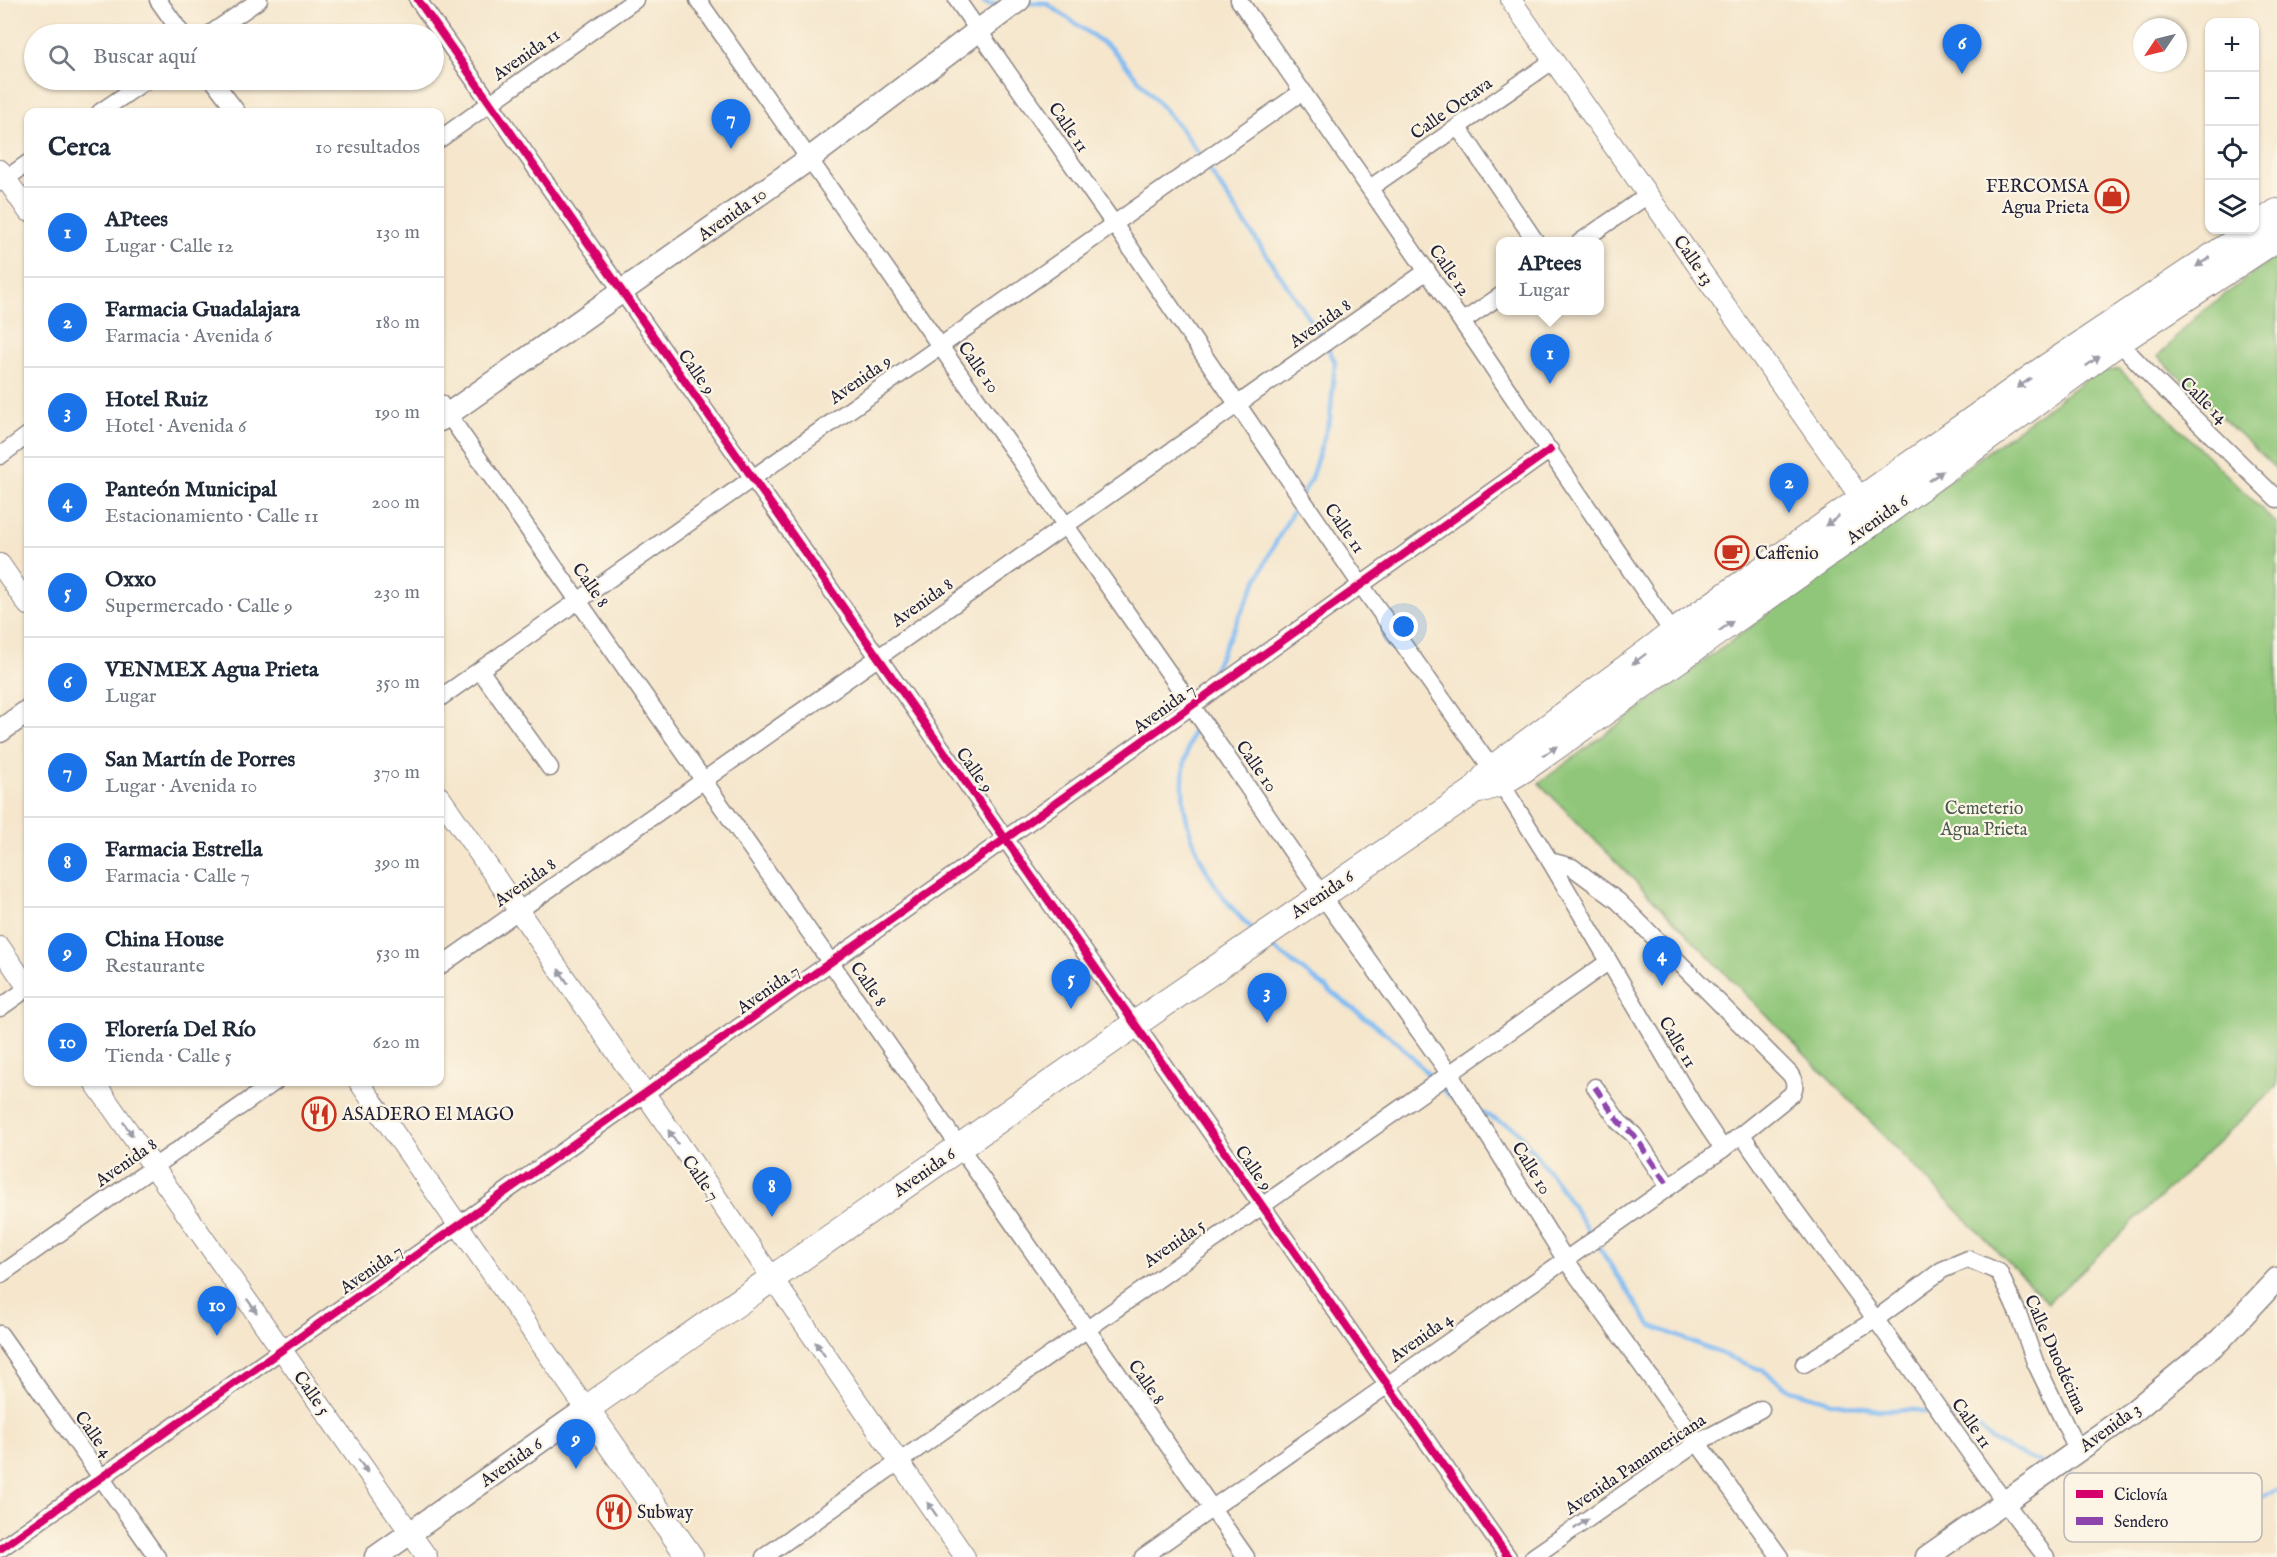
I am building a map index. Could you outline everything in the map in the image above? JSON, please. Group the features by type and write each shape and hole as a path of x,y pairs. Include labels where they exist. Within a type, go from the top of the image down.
{"main road":[{"name":"Avenida 10","path":"444,412 622,291 809,159 1019,0"},
{"name":"Avenida 6","path":"2259,225 2277,212"},
{"name":"Avenida 6","path":"2112,335 2246,234"},
{"name":"Avenida 6","path":"376,1557 1135,1024 1496,776 1869,510 2032,377 2112,335 2277,238"},
{"path":"0,731 24,714"},
{"name":"Avenida 3","path":"1927,1557 2134,1411 2220,1340 2277,1279"},
{"path":"586,1409 690,1557"}],"street":[{"path":"158,0 175,24"},
{"path":"224,24 259,0"},
{"name":"Calle 9","path":"418,0 435,24"},
{"name":"Avenida 11","path":"444,136 635,0"},
{"name":"Calle 10","path":"698,0 1449,1073 1569,1256 1697,1443 1780,1557"},
{"name":"Calle 11","path":"957,0 1114,224 1361,585 1496,776 1550,861 1694,1106 1723,1149"},
{"name":"Calle 12","path":"1239,0 1682,642"},
{"name":"Calle 13","path":"1511,0 1869,510"},
{"name":"Calle 9","path":"444,37 1508,1557"},
{"name":"Calle Octava","path":"1370,188 1554,60"},
{"path":"106,108 132,90"},
{"path":"220,90 234,108"},
{"name":"Avenida 9","path":"444,695 1303,91"},
{"path":"1458,127 1533,237"},
{"path":"24,165 2,177 24,206"},
{"path":"1587,237 1648,195"},
{"name":"Avenida 8","path":"444,963 1427,271"},
{"path":"1462,322 1496,299"},
{"name":"Calle 14","path":"2112,335 2277,499"},
{"name":"Calle 8","path":"444,416 578,601 1245,1557"},
{"path":"0,456 24,438"},
{"name":"Avenida 7","path":"0,1549 831,963 1550,450"},
{"path":"0,564 24,599"},
{"path":"480,670 550,768"},
{"name":"Calle 7","path":"444,803 643,1094 965,1557"},
{"name":"Avenida 4","path":"1143,1557 1723,1149 1792,1094 1796,1087 1795,1081 1779,1062 1618,901 1572,867 1550,861"},
{"path":"0,947 24,982"},
{"name":"Avenida 5","path":"764,1557 1608,962"},
{"path":"0,1008 24,991"},
{"name":"Calle 5","path":"97,1086 427,1557"},
{"name":"Avenida 8","path":"0,1275 269,1086"},
{"path":"362,1086 586,1409"},
{"path":"1595,1087 1619,1122 1634,1135 1669,1187"},
{"name":"Calle 11","path":"1742,1135 1783,1196 1876,1319 2005,1504 2046,1557"},
{"name":"Calle Duodécima","path":"1876,1319 1942,1270 1968,1259 1999,1272 2019,1316 2071,1456"},
{"path":"1804,1365 1876,1319"},
{"name":"Calle 4","path":"0,1334 157,1557"},
{"name":"Avenida Panamericana","path":"1533,1557 1697,1443 1761,1409"}],"green space":[{"path":"2277,256 2277,470 2158,357 2196,316"},
{"name":"Cemeterio Agua Prieta","path":"2119,369 2277,524 2277,1086 2048,1303 1539,783 2093,374"}],"waterway":[{"path":"982,0 987,4 999,4"},
{"path":"1026,3 1046,3 1112,49 1183,131 1323,339"},
{"path":"1303,493 1311,478 1330,419 1335,362 1327,346"},
{"path":"1207,689 1211,675 1271,551 1299,500"},
{"path":"1197,719 1187,750 1183,774 1184,803 1188,823 1194,844 1214,883 1254,931"},
{"path":"1267,943 1397,1042 1434,1080"},
{"path":"1440,1086 1453,1099 1461,1103"},
{"path":"1480,1112 1516,1129 1558,1184 1592,1236"},
{"path":"1596,1243 1650,1325 1764,1371 1790,1390 1832,1402 1879,1410 1916,1410 1937,1414"},
{"path":"1951,1417 1971,1421 1995,1442 2047,1465"},
{"path":"2063,1470 2072,1473"},
{"path":"2262,1496 2277,1490"}],"marked path":[{"path":"1595,1087 1619,1122 1634,1135 1669,1187"}],"cycle path":[{"path":"418,0 435,24"},
{"path":"444,37 1508,1557"},
{"path":"0,1549 1005,839 1550,450"}],"place":[{"name":"VENMEX Agua Prieta","path":"1962,74"},
{"name":"San Martín de Porres","path":"731,149"},
{"name":"FERCOMSA Agua Prieta","path":"2112,196"},
{"name":"APtees","path":"1550,384"},
{"name":"Farmacia Guadalajara","path":"1789,513"},
{"name":"Caffenio","path":"1732,553"},
{"name":"Panteón Municipal","path":"1662,986"},
{"name":"Oxxo","path":"1071,1009"},
{"name":"Hotel Ruiz","path":"1267,1023"},
{"name":"ASADERO El MAGO","path":"319,1114"},
{"name":"Farmacia Estrella","path":"772,1217"},
{"name":"Florería Del Río","path":"217,1336"},
{"name":"China House","path":"576,1469"},
{"name":"Subway","path":"614,1512"}]}
